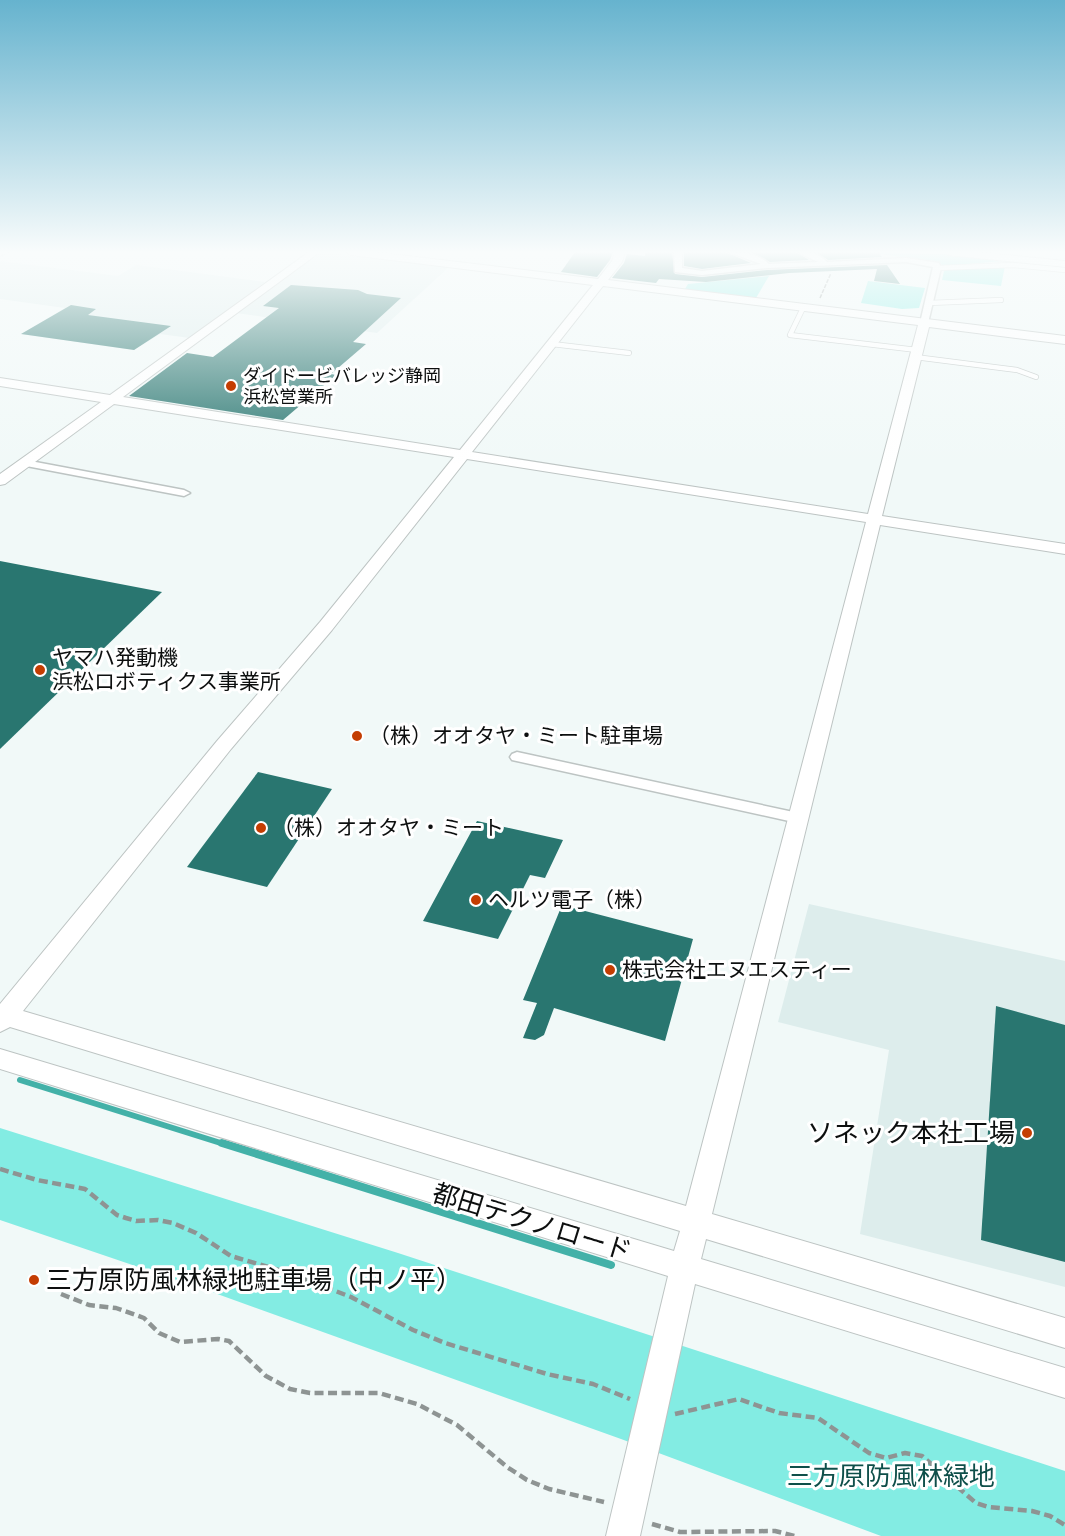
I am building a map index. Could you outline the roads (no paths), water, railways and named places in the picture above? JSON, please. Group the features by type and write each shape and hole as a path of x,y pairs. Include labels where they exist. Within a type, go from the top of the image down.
{"street":[{"path":"3,476 25,463 216,324"},
{"path":"2,1018 224,745 326,626 568,324"},
{"path":"626,1520 684,1268 924,324"},
{"path":"930,324 1065,340"},
{"path":"0,382 1065,549"},
{"path":"25,463 184,493"},
{"path":"517,757 798,818"},
{"name":"都田テクノロード","path":"2,1018 697,1222 1065,1333"},
{"name":"都田テクノロード","path":"0,1059 1065,1383"}],"lane":[{"path":"795,324 790,335 1017,370 1036,377"},
{"path":"552,344 629,353"}],"waterway":[{"path":"20,1080 227,1145"},
{"path":"222,1143 611,1265"}],"place":[{"name":"ダイドービバレッジ静岡 浜松営業所","path":"231,386"},
{"name":"ヤマハ発動機 浜松ロボティクス事業所","path":"40,670"},
{"name":"（株）オオタヤ・ミート駐車場","path":"357,736"},
{"name":"（株）オオタヤ・ミート","path":"261,828"},
{"name":"ヘルツ電子（株）","path":"476,900"},
{"name":"株式会社エヌエスティー","path":"610,970"},
{"name":"ソネック本社工場","path":"1027,1133"},
{"name":"三方原防風林緑地駐車場（中ノ平）","path":"34,1280"}],"park label":[{"name":"三方原防風林緑地","path":"891,1476"}]}
